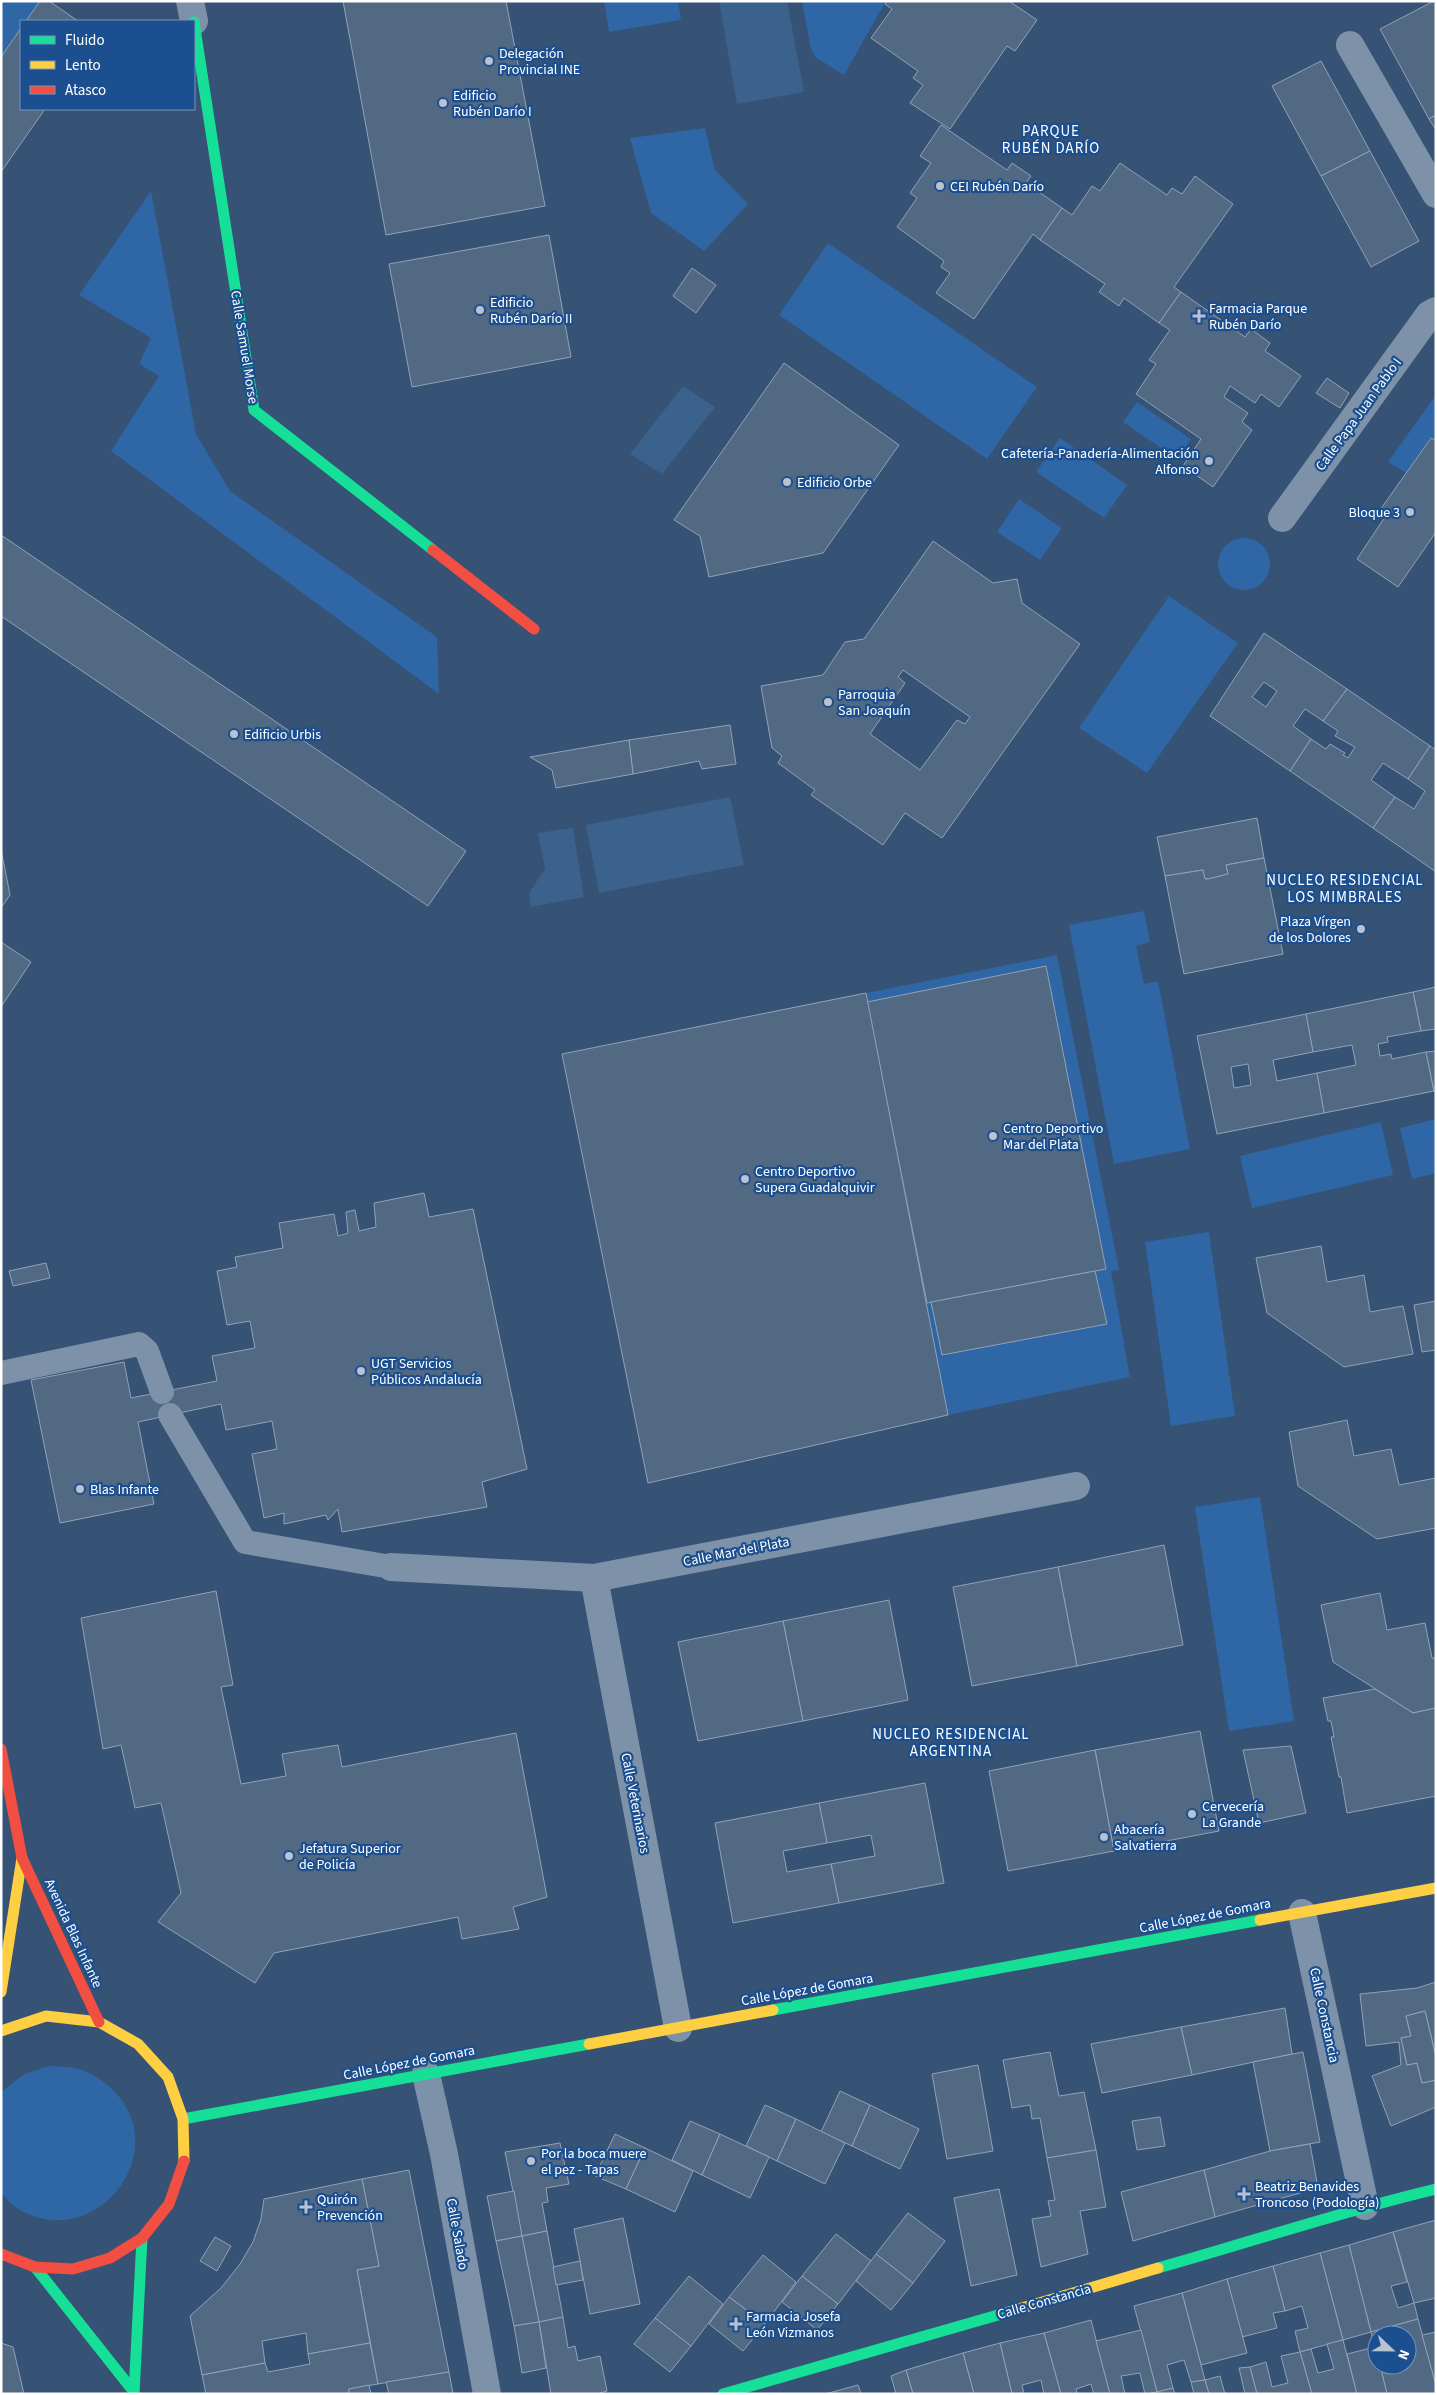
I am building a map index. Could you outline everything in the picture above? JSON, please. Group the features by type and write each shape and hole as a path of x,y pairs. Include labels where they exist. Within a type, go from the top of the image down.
{"main road":[{"name":"Calle Samuel Morse","path":"195,28 254,410 534,629"},
{"name":"Avenida Blas Infante","path":"1,1749 22,1858 99,2022"},
{"name":"Avenida Blas Infante","path":"1,1992 22,1858"},
{"name":"Calle López de Gomara","path":"184,2119 1436,1888"},
{"path":"1,2031 46,2016 99,2022 138,2044 168,2077 184,2119 184,2163 169,2204 142,2238 110,2258 73,2268 35,2267 1,2254"},
{"name":"Calle Constancia","path":"723,2394 1329,2219 1365,2206 1436,2189"},
{"path":"134,2393 142,2238"},
{"path":"35,2267 134,2393"}],"street":[{"name":"Calle Samuel Morse","path":"190,1 194,20"},
{"path":"1350,45 1436,194"},
{"name":"Calle Papa Juan Pablo I","path":"1282,518 1429,315 1436,311"},
{"name":"Calle Mar del Plata","path":"392,1567 594,1578 1076,1486"},
{"name":"Calle Veterinarios","path":"594,1578 678,2028"},
{"name":"Calle Constancia","path":"1302,1913 1365,2206"},
{"name":"Calle Salado","path":"426,2074 444,2154 487,2394"}],"lane":[{"path":"1,1373 139,1344 147,1351 162,1392"},
{"path":"170,1415 244,1542 392,1567"}],"shaded area":[{"path":"1,1 40,1 27,20 20,20 20,29 1,57"},
{"path":"604,1 678,1 681,20 609,32"},
{"path":"719,1 787,1 804,92 737,104"},
{"path":"802,1 886,1 844,75 815,57 811,49"},
{"path":"705,128 715,170 748,204 704,251 651,213 630,138"},
{"path":"151,191 196,434 230,491 437,637 439,694 111,451 159,376 139,364 151,338 79,295"},
{"path":"828,243 1037,387 987,459 779,315"},
{"path":"683,386 715,407 662,474 630,454"},
{"path":"1436,395 1436,440 1430,438 1406,473 1388,462"},
{"path":"1137,402 1191,439 1177,459 1123,422"},
{"path":"1060,438 1127,485 1104,518 1036,472"},
{"path":"1019,499 1062,528 1040,560 997,532"},
{"path":"1244,538 1258,542 1266,550 1270,564 1266,578 1258,586 1244,590 1230,586 1222,578 1218,564 1222,550 1230,542"},
{"path":"1169,596 1238,643 1147,773 1079,728"},
{"path":"730,797 744,865 599,893 586,825"},
{"path":"573,828 584,897 531,907 529,893 545,869 538,833"},
{"path":"1144,911 1150,942 1136,946 1144,984 1158,981 1190,1149 1114,1164 1069,925"},
{"name":"Centro Deportivo Mar del Plata","path":"1057,955 1119,1270 1111,1271 1130,1377 948,1415 866,993"},
{"path":"1436,1119 1436,1173 1412,1179 1400,1128"},
{"path":"1381,1122 1393,1175 1252,1208 1240,1156"},
{"path":"1209,1232 1235,1416 1171,1426 1145,1242"},
{"path":"1260,1497 1294,1721 1229,1731 1195,1507"},
{"path":"48,2066 80,2069 111,2088 129,2113 135,2140 131,2166 118,2189 99,2207 75,2218 47,2220 18,2209 1,2193 1,2092 23,2075"}],"building":[{"path":"40,1 49,1 77,20 27,20"},
{"name":"Edificio Rubén Darío I","path":"343,1 506,1 545,206 386,235"},
{"path":"887,1 1009,1 1037,20 1015,51 1007,46 950,129 910,103 923,85 913,78 918,71 871,38 892,9 885,4"},
{"path":"1436,1 1436,115 1429,119 1380,29"},
{"path":"20,29 20,110 44,110 1,172 1,57"},
{"path":"1321,61 1370,151 1321,176 1272,86"},
{"path":"1436,115 1436,130 1429,119"},
{"path":"941,125 1007,170 1012,163 1031,176 1026,183 1062,208 1040,240 1033,234 974,319 936,293 950,273 941,267 944,261 897,227 917,198 910,193 931,163 920,156"},
{"path":"1370,151 1419,241 1371,267 1321,176"},
{"path":"1120,163 1167,195 1172,188 1182,194 1195,176 1233,204 1174,287 1181,292 1159,323 1124,298 1119,306 1099,292 1105,284 1040,240 1062,208 1072,215 1092,186 1100,191"},
{"name":"Edificio Rubén Darío II","path":"549,235 571,357 412,387 389,264"},
{"path":"692,268 716,285 696,313 673,296"},
{"path":"1181,292 1245,337 1251,329 1270,343 1265,351 1301,376 1279,407 1261,394 1255,403 1230,386 1224,397 1248,413 1242,422 1252,430 1213,487 1183,466 1201,439 1136,394 1156,364 1149,360 1170,330 1159,323"},
{"name":"Edificio Orbe","path":"784,363 899,445 823,553 709,577 700,536 674,520"},
{"path":"1327,378 1349,393 1340,408 1316,393"},
{"name":"Bloque 3","path":"1431,438 1436,440 1436,532 1398,587 1357,559 1387,514 1380,510"},
{"name":"Edificio Urbis","path":"1,535 466,851 428,906 1,616"},
{"name":"Parroquia San Joaquín","path":"933,541 993,583 1017,579 1022,603 1080,644 942,838 905,813 883,845 811,795 815,790 778,763 782,756 772,748 761,686 823,675 845,642 864,639","holes":["903,670 970,717 965,724 957,720 920,770 870,734 905,683 898,677"]},
{"path":"1264,633 1347,689 1323,721 1305,709 1293,726 1311,739 1290,771 1210,716","holes":["1264,682 1277,691 1266,707 1252,697"]},
{"path":"1347,689 1430,746 1408,779 1383,763 1371,780 1395,797 1373,828 1290,771 1311,739 1326,749 1330,744 1345,753 1343,755 1348,758 1355,747 1335,736 1338,731 1323,721"},
{"path":"730,725 736,764 702,769 699,761 633,774 629,740"},
{"path":"629,740 633,774 556,788 552,770 530,757"},
{"path":"1430,746 1436,750 1436,872 1373,828 1395,797 1414,809 1425,791 1408,779"},
{"path":"1257,818 1264,858 1226,865 1228,874 1208,879 1205,879 1203,870 1165,876 1157,837"},
{"path":"1,849 10,895 1,908"},
{"path":"1264,858 1283,954 1184,974 1165,876 1203,870 1205,879 1208,879 1228,874 1226,865"},
{"path":"1,942 31,962 1,1007"},
{"name":"Centro Deportivo Mar del Plata","path":"1046,966 1106,1269 927,1303 867,1002"},
{"path":"1436,987 1436,1029 1421,1031 1413,992"},
{"path":"1413,992 1421,1031 1387,1037 1388,1042 1378,1044 1380,1056 1391,1054 1392,1059 1426,1052 1434,1091 1324,1113 1317,1073 1356,1065 1352,1045 1313,1052 1306,1014"},
{"name":"Centro Deportivo Supera Guadalquivir","path":"866,993 948,1415 648,1483 562,1054"},
{"path":"1306,1014 1313,1052 1273,1060 1277,1081 1317,1073 1324,1113 1217,1134 1197,1036","holes":["1248,1064 1251,1085 1234,1088 1231,1067"]},
{"path":"1436,1051 1436,1091 1434,1091 1426,1052"},
{"name":"UGT Servicios Públicos Andalucía","path":"424,1193 429,1217 473,1209 527,1469 482,1482 487,1507 342,1532 338,1509 328,1520 326,1515 284,1524 284,1513 264,1518 252,1454 277,1449 272,1421 226,1430 221,1404 138,1422 154,1504 60,1523 31,1380 124,1362 131,1398 217,1381 212,1356 255,1348 250,1321 227,1325 217,1271 237,1267 235,1257 283,1248 279,1223 334,1214 338,1236 348,1233 346,1212 355,1210 359,1231 376,1227 374,1203"},
{"path":"1321,1246 1327,1282 1364,1275 1370,1312 1403,1306 1413,1354 1344,1367 1267,1313 1256,1258"},
{"path":"46,1263 50,1278 13,1286 9,1271"},
{"path":"1095,1271 1107,1324 942,1355 931,1302"},
{"path":"1436,1301 1436,1350 1422,1352 1414,1305"},
{"path":"1347,1420 1354,1456 1391,1449 1399,1485 1436,1478 1436,1528 1377,1539 1298,1486 1289,1432"},
{"path":"1164,1545 1183,1645 1077,1666 1058,1567"},
{"path":"1058,1567 1077,1666 972,1686 953,1587"},
{"path":"216,1591 233,1685 221,1687 241,1784 286,1776 282,1754 338,1745 342,1767 516,1733 547,1897 513,1907 519,1929 462,1939 458,1917 274,1953 255,1983 158,1922 181,1893 161,1803 135,1808 121,1745 103,1749 81,1618"},
{"path":"1380,1593 1387,1630 1425,1623 1432,1658 1436,1658 1436,1708 1413,1713 1333,1662 1321,1605"},
{"path":"889,1600 908,1700 803,1721 783,1621"},
{"path":"783,1621 803,1721 698,1741 678,1642"},
{"path":"1375,1689 1413,1713 1436,1708 1436,1796 1347,1813 1341,1777 1339,1777 1331,1737 1334,1737 1331,1721 1328,1721 1323,1698"},
{"path":"1200,1731 1219,1831 1114,1851 1095,1750"},
{"path":"1291,1746 1306,1813 1259,1823 1243,1750"},
{"path":"1095,1750 1114,1851 1008,1871 989,1771"},
{"path":"925,1783 944,1883 839,1903 831,1864 875,1856 871,1835 827,1843 819,1803"},
{"path":"819,1803 827,1843 783,1851 787,1872 831,1864 839,1903 733,1923 715,1823"},
{"path":"1436,1982 1436,2057 1425,2011 1406,2016 1411,2036 1401,2038 1407,2065 1417,2063 1422,2083 1436,2080 1436,2107 1391,2126 1372,2076 1401,2065 1399,2042 1366,2046 1360,1994 1417,1988"},
{"path":"1285,2008 1292,2054 1192,2075 1181,2027"},
{"path":"1425,2011 1436,2057 1436,2080 1422,2083 1417,2063 1407,2065 1401,2038 1411,2036 1406,2016"},
{"path":"1181,2027 1192,2075 1102,2093 1091,2044"},
{"path":"1050,2052 1059,2096 1084,2092 1096,2150 1047,2158 1040,2118 1032,2119 1030,2105 1012,2108 1003,2060"},
{"path":"1303,2052 1320,2142 1270,2151 1253,2062"},
{"path":"978,2065 993,2151 947,2159 932,2074"},
{"path":"840,2091 870,2105 852,2146 821,2132"},
{"path":"765,2105 796,2119 777,2161 746,2146"},
{"path":"870,2105 919,2129 900,2169 852,2146"},
{"path":"1160,2117 1165,2146 1137,2150 1132,2121"},
{"path":"796,2119 845,2143 825,2184 777,2161"},
{"path":"690,2121 720,2134 702,2175 672,2160"},
{"path":"615,2134 645,2148 626,2189 595,2176"},
{"path":"720,2134 769,2157 750,2198 702,2175"},
{"path":"560,2143 569,2184 546,2188 548,2202 542,2203 547,2231 522,2236 505,2152"},
{"path":"1310,2144 1318,2188 1215,2217 1204,2170 1270,2151"},
{"path":"645,2148 693,2171 675,2212 626,2189"},
{"path":"1096,2150 1106,2207 1080,2211 1088,2254 1041,2267 1032,2219 1051,2216 1048,2201 1055,2200 1047,2158"},
{"path":"409,2170 449,2372 378,2384 357,2270 379,2266 362,2179"},
{"path":"1204,2170 1215,2217 1133,2241 1121,2192"},
{"path":"362,2179 379,2266 357,2270 370,2343 308,2354 306,2333 262,2341 265,2363 202,2375 190,2316 221,2288 240,2264 253,2242 261,2219 264,2199"},
{"path":"999,2189 1017,2275 971,2286 954,2198"},
{"path":"514,2191 522,2236 496,2241 487,2196"},
{"path":"908,2213 945,2241 913,2283 876,2254"},
{"path":"623,2218 640,2304 590,2314 574,2229"},
{"path":"1436,2220 1436,2298 1414,2303 1393,2232"},
{"path":"547,2231 563,2317 539,2322 522,2236"},
{"path":"1393,2232 1407,2282 1391,2286 1398,2308 1414,2303 1418,2319 1396,2325 1369,2325 1349,2245"},
{"path":"836,2234 871,2261 838,2304 802,2276"},
{"path":"522,2236 539,2322 514,2326 496,2241"},
{"path":"215,2237 231,2246 217,2271 200,2261"},
{"path":"1349,2245 1369,2325 1367,2325 1367,2333 1343,2340 1320,2253"},
{"path":"1320,2253 1343,2340 1300,2352 1295,2331 1308,2328 1302,2306 1285,2311 1273,2266"},
{"path":"876,2254 913,2283 891,2310 856,2281"},
{"path":"763,2255 796,2282 765,2324 729,2297"},
{"path":"580,2261 583,2280 556,2285 553,2267"},
{"path":"1273,2266 1285,2311 1273,2313 1277,2328 1242,2337 1227,2279"},
{"path":"689,2276 723,2304 691,2346 655,2318"},
{"path":"802,2276 838,2304 817,2330 782,2302"},
{"path":"1227,2279 1247,2353 1201,2365 1182,2293"},
{"path":"1182,2293 1205,2380 1191,2382 1184,2360 1167,2365 1173,2388 1157,2392 1134,2306"},
{"path":"729,2297 765,2324 743,2351 709,2324"},
{"path":"563,2317 568,2348 575,2346 578,2361 600,2356 607,2391 597,2394 551,2394 539,2322"},
{"path":"655,2318 691,2346 670,2372 634,2344"},
{"path":"1418,2319 1436,2385 1436,2394 1387,2394 1382,2375 1417,2375 1417,2325 1396,2325"},
{"path":"1091,2320 1110,2394 1094,2394 1091,2384 1076,2389 1077,2394 1061,2394 1044,2333"},
{"path":"539,2322 546,2368 522,2373 514,2326"},
{"path":"1141,2330 1157,2392 1145,2394 1140,2373 1121,2376 1125,2394 1110,2394 1096,2341"},
{"path":"1436,2332 1436,2385 1422,2335"},
{"path":"1044,2333 1061,2394 1044,2394 1041,2380 1022,2385 1024,2394 1012,2394 1000,2343"},
{"path":"1343,2340 1357,2394 1312,2394 1300,2352 1311,2349 1318,2373 1334,2369 1327,2344"},
{"path":"1,2343 13,2347 24,2394 1,2394"},
{"path":"370,2343 378,2384 349,2389 349,2394 206,2394 202,2375 265,2363 268,2372 310,2364 308,2354"},
{"path":"1000,2343 1012,2394 974,2394 963,2353"},
{"path":"1367,2349 1367,2375 1382,2375 1387,2394 1357,2394 1347,2354"},
{"path":"1300,2352 1312,2394 1257,2394 1250,2367 1266,2362 1272,2387 1288,2383 1281,2356"},
{"path":"963,2353 974,2394 913,2394 906,2370"},
{"path":"1250,2367 1257,2394 1245,2394 1239,2368"},
{"path":"906,2370 913,2394 896,2394 891,2376"},
{"path":"449,2372 453,2394 389,2394 386,2382"},
{"path":"1220,2376 1225,2394 1209,2394 1205,2380"},
{"path":"1205,2380 1209,2394 1194,2394 1191,2382"},
{"path":"369,2385 371,2394 349,2394 349,2389"},
{"path":"858,2385 861,2394 825,2394 829,2393"},
{"path":"1173,2388 1175,2394 1158,2394 1157,2392"}],"traffic: fast":[{"path":"195,28 254,410 433,550"},
{"path":"773,2010 1260,1920"},
{"path":"183,2119 589,2044"},
{"path":"1158,2268 1331,2217 1436,2189"},
{"path":"134,2394 142,2238"},
{"path":"35,2267 134,2392"},
{"path":"723,2394 1012,2311"}],"traffic: slow":[{"path":"1,1992 22,1858"},
{"path":"1260,1920 1436,1888"},
{"path":"589,2044 773,2010"},
{"path":"1,2031 46,2016 99,2022 138,2044 168,2077 183,2119 184,2161"},
{"path":"1012,2311 1158,2268"}],"traffic: jam":[{"path":"433,550 534,629"},
{"path":"1,1749 22,1858 99,2022"},
{"path":"1,2254 35,2267 73,2269 110,2258 142,2238 169,2204 184,2161"}],"place":[{"name":"Delegación Provincial INE","path":"489,61"},
{"name":"Edificio Rubén Darío I","path":"443,103"},
{"name":"CEI Rubén Darío","path":"940,186"},
{"name":"Edificio Rubén Darío II","path":"480,310"},
{"name":"Farmacia Parque Rubén Darío","path":"1199,316"},
{"name":"Cafetería-Panadería-Alimentación Alfonso","path":"1209,461"},
{"name":"Edificio Orbe","path":"787,482"},
{"name":"Bloque 3","path":"1410,512"},
{"name":"Parroquia San Joaquín","path":"828,702"},
{"name":"Edificio Urbis","path":"234,734"},
{"name":"Plaza Vírgen de los Dolores","path":"1361,929"},
{"name":"Centro Deportivo Mar del Plata","path":"993,1136"},
{"name":"Centro Deportivo Supera Guadalquivir","path":"745,1179"},
{"name":"UGT Servicios Públicos Andalucía","path":"361,1371"},
{"name":"Blas Infante","path":"80,1489"},
{"name":"Cervecería La Grande","path":"1192,1814"},
{"name":"Abacería Salvatierra","path":"1104,1837"},
{"name":"Jefatura Superior de Policía","path":"289,1856"},
{"name":"Por la boca muere el pez - Tapas","path":"531,2161"},
{"name":"Beatriz Benavides Troncoso (Podología)","path":"1244,2194"},
{"name":"Quirón Prevención","path":"306,2207"},
{"name":"Farmacia Josefa León Vizmanos","path":"736,2324"}],"district":[{"name":"PARQUE RUBÉN DARÍO","path":"1051,140"},
{"name":"NUCLEO RESIDENCIAL LOS MIMBRALES","path":"1345,888"},
{"name":"NUCLEO RESIDENCIAL ARGENTINA","path":"951,1742"}]}
